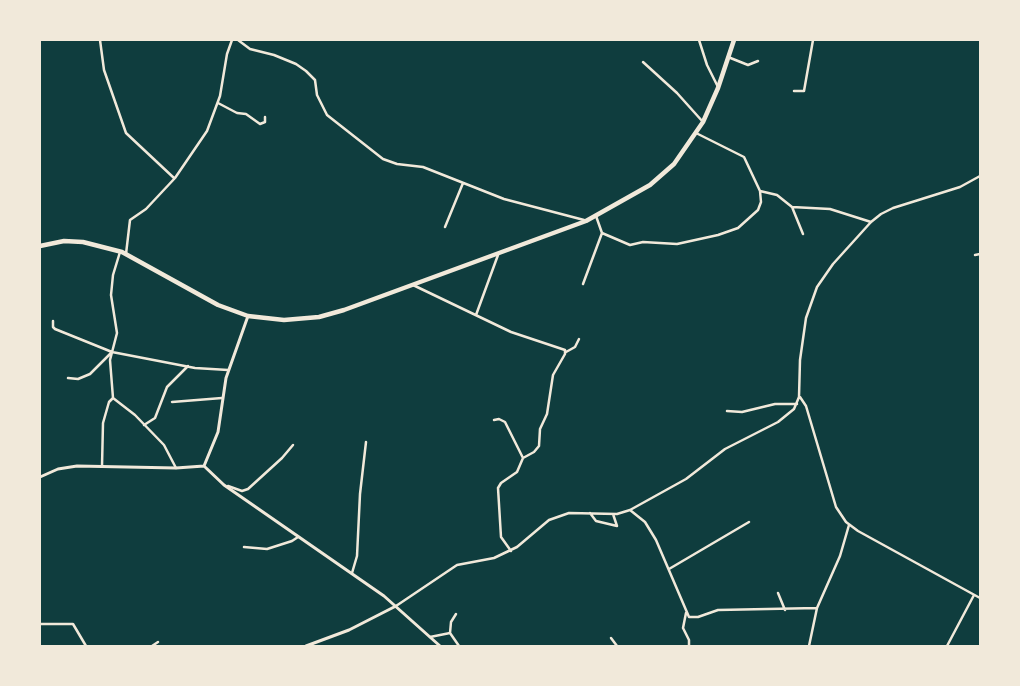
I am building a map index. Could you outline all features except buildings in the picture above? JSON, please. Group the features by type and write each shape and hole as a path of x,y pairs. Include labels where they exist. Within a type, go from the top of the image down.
{"highway":[{"path":"40,246 64,241 84,242 126,254 218,305 248,316 284,320 319,317 344,310 586,221 630,197 661,176 674,164 703,122 718,88 734,40"}],"street":[{"path":"100,40 104,70 126,133 175,178"},
{"path":"126,254 130,220 146,209 175,178 203,138 218,103 227,54 232,40"},
{"path":"238,40 250,49 274,55 296,64 306,71 315,80 317,95 327,115 383,159 397,164 423,167 504,199 586,221"},
{"path":"699,40 706,65 718,88"},
{"path":"794,91 804,91 813,40"},
{"path":"728,57 748,65 758,61"},
{"path":"643,62 675,90 703,122"},
{"path":"218,103 237,113 246,114 260,124 265,122 265,117"},
{"path":"602,233 630,245 643,242 671,245 718,235 741,226 758,210 762,202 760,192 742,155 696,133"},
{"path":"306,646 349,630 396,606 457,565 494,558 511,551 523,543 539,526 549,520 565,514 613,514 630,510 686,479 725,449 773,426 790,413 797,404 803,334 813,297 830,268 870,222 889,210 960,187 980,176"},
{"path":"445,227 463,183"},
{"path":"760,192 777,195 792,207 803,234"},
{"path":"792,207 830,209 870,222"},
{"path":"583,284 602,233 596,216"},
{"path":"102,466 103,423 109,402 113,398 112,352 117,328 111,295 113,274 120,252"},
{"path":"476,315 498,254"},
{"path":"975,255 980,254"},
{"path":"412,284 520,336 561,347 566,352"},
{"path":"204,466 218,432 222,398 229,370 248,316"},
{"path":"53,321 55,329 112,352 188,366 229,370"},
{"path":"511,551 501,537 498,488 501,482 517,472 523,458 538,449 540,428 547,414 553,375 566,352 576,347 579,339"},
{"path":"68,378 78,380 90,374 112,352"},
{"path":"144,425 155,418 167,387 188,366"},
{"path":"799,397 806,406 836,507 849,525 980,598"},
{"path":"113,398 135,415 166,447 176,468"},
{"path":"172,402 222,398"},
{"path":"727,412 742,412 766,405 797,404"},
{"path":"494,420 505,422 523,458"},
{"path":"352,573 357,556 360,494 366,442"},
{"path":"224,485 247,490 282,458 293,445"},
{"path":"40,477 67,467 176,468 204,466 224,485 352,573 396,606 440,646"},
{"path":"630,510 647,524 660,548 689,617 698,617 718,610 817,608"},
{"path":"590,513 594,520 617,526 613,514"},
{"path":"669,569 749,522"},
{"path":"809,646 817,608 840,556 849,525"},
{"path":"244,547 267,549 292,541 298,537"},
{"path":"778,593 785,610"},
{"path":"947,646 974,595"},
{"path":"686,613 683,628 689,640 689,646"},
{"path":"456,614 451,622 450,633 460,646"},
{"path":"40,624 73,624 86,646"},
{"path":"430,637 450,633"},
{"path":"611,638 617,646"},
{"path":"152,646 158,642"}]}
